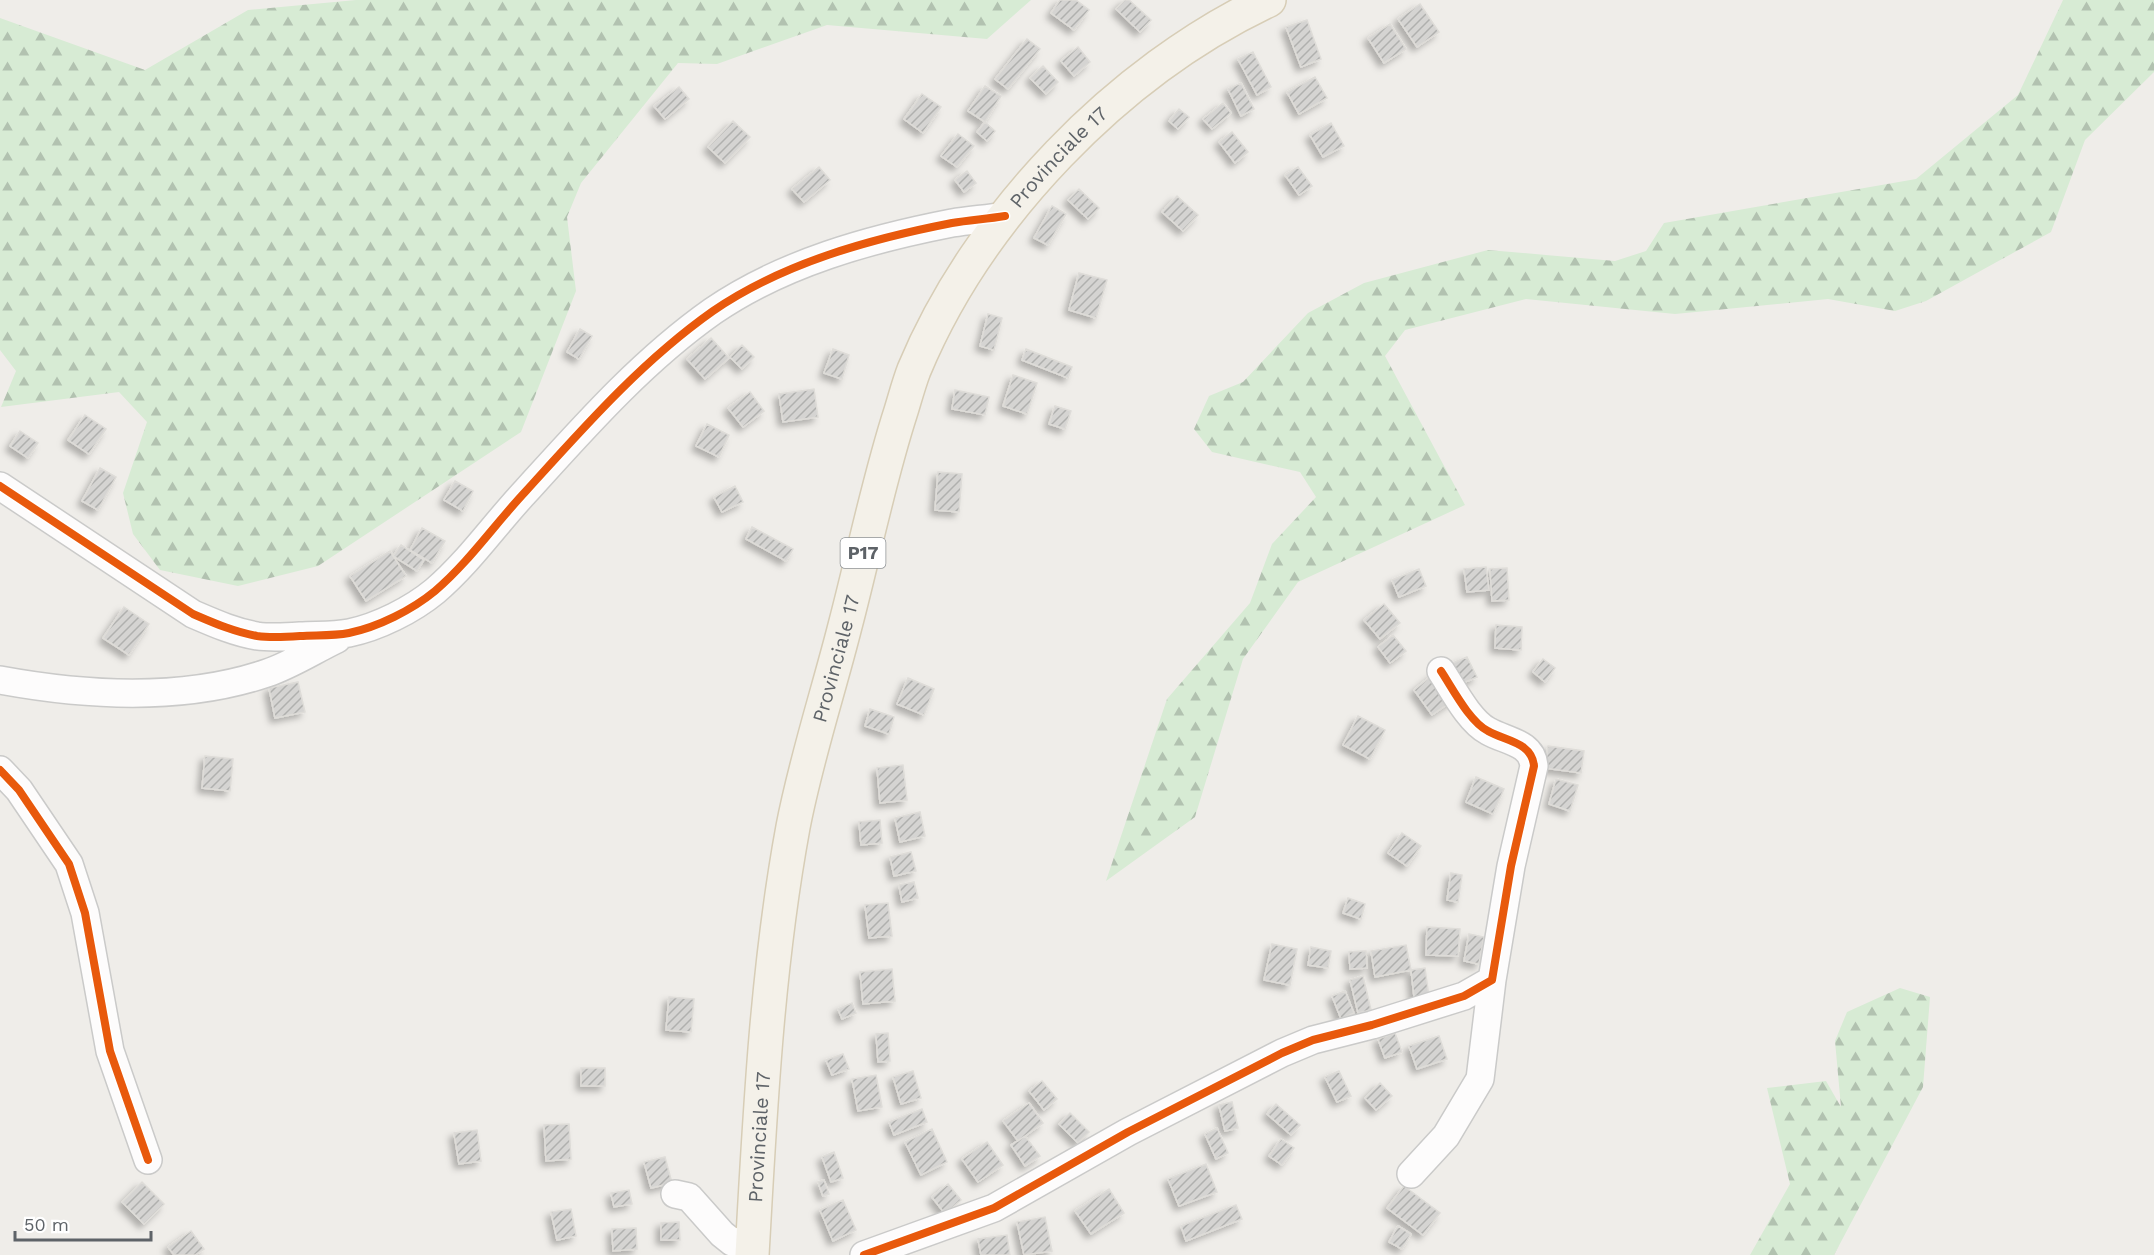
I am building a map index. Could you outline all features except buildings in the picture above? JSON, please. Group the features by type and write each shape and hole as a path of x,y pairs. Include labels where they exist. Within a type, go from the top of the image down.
{"main road":[{"name":"Provinciale 17","path":"752,1248 764,1064 781,902 794,826 811,749 859,575 878,488 914,371 947,303 1005,216 1052,163 1109,106 1159,67 1207,33 1269,0"}],"street":[{"path":"0,680 134,694 209,688 268,673 349,633 389,619 434,592 455,573 508,510 583,428 653,359 688,329 717,309 798,266 953,223 1005,216"},
{"path":"0,486 193,614 226,628 259,636 349,633"},
{"path":"1411,1174 1446,1136 1480,1079 1500,921 1534,766 1533,757 1524,747 1486,730 1468,711 1442,671"},
{"path":"0,770 20,790 69,864 85,913 110,1051 148,1160"},
{"path":"864,1255 994,1208 1128,1132 1282,1053 1313,1040 1372,1025 1464,996 1492,980"},
{"path":"675,1194 689,1197 732,1242 752,1248"}],"green space":[{"path":"356,0 1031,0 987,39 827,25 717,64 678,63 581,183 567,217 576,291 521,432 318,566 238,586 160,570 133,534 123,493 147,422 119,392 1,407 16,371 0,350 0,18 145,70 248,10"},
{"path":"2063,0 2154,0 2154,72 2085,140 2051,232 1926,301 1895,311 1828,299 1675,314 1526,299 1405,330 1385,356 1465,505 1298,582 1243,659 1195,817 1106,881 1167,699 1250,603 1272,544 1316,497 1300,472 1212,452 1194,429 1209,396 1243,382 1308,313 1364,283 1488,250 1615,261 1646,251 1664,223 1916,179 2018,95"},
{"path":"1900,988 1930,997 1923,1087 1834,1255 1750,1255 1790,1184 1767,1088 1826,1081 1841,1107 1835,1041 1847,1012"}],"cycle path":[{"path":"0,486 193,614 216,624 232,630 268,637 349,633 394,617 435,591 459,568 615,396 662,351 713,311 768,279 828,255 921,229 1005,216"},
{"path":"864,1255 994,1208 1128,1132 1282,1053 1313,1040 1372,1025 1464,996 1492,980 1511,866 1534,766 1532,758 1523,747 1488,731 1474,720 1441,671"},
{"path":"0,770 19,790 69,864 85,913 110,1051 148,1160"}]}
